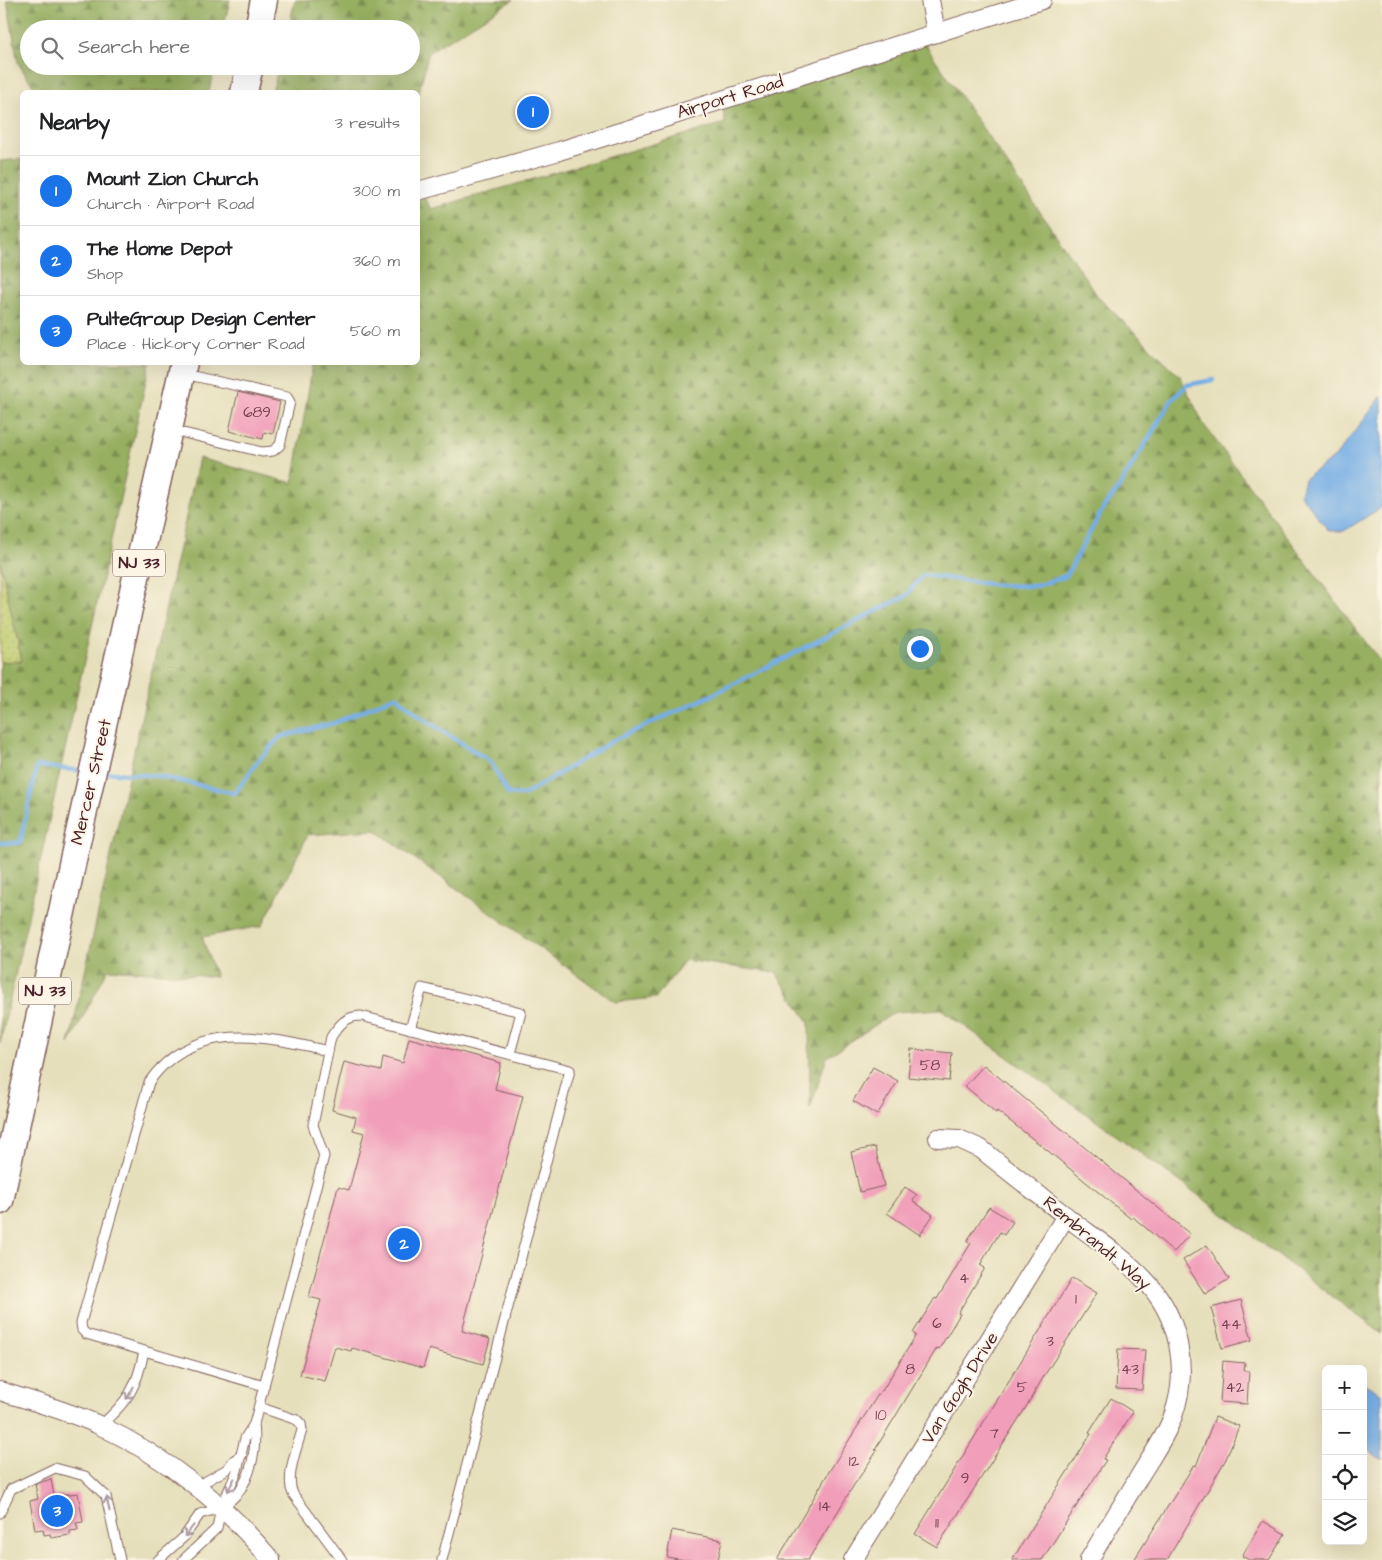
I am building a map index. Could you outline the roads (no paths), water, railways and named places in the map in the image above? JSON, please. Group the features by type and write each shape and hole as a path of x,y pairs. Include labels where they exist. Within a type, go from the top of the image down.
{"main road":[{"path":"260,20 264,0"},
{"path":"244,90 248,75"},
{"name":"Mercer Street","path":"0,1201 182,368"}],"street":[{"path":"930,0 936,33"},
{"name":"Airport Road","path":"420,190 560,150 1042,0"},
{"name":"Rembrandt Way","path":"938,1138 959,1139 972,1144 1131,1266 1154,1291 1164,1305 1172,1323 1181,1362 1180,1394 1168,1427 1089,1560"},
{"name":"Van Gogh Drive","path":"853,1560 1066,1216"},
{"path":"0,1391 63,1411 100,1426 141,1448 196,1487 221,1508 270,1560"}],"lane":[{"path":"169,430 262,452 273,451 280,446 290,402 287,397 182,368"},
{"path":"410,1029 422,988 521,1012 510,1054"},
{"path":"183,1560 217,1528 221,1508 226,1494 232,1485 245,1438 254,1424 324,1156 313,1125 331,1037 348,1018 361,1016 570,1070 442,1560"},
{"path":"264,1386 86,1334 82,1330 81,1323 149,1082 155,1074 170,1060 196,1044 211,1039 256,1036 284,1040 328,1051"},
{"path":"100,1426 118,1411 127,1399 139,1376 144,1351"},
{"path":"259,1406 297,1420 301,1424 302,1430 289,1480 290,1488 342,1560"},
{"path":"158,1560 184,1537 200,1514 221,1508 236,1496 246,1478 256,1439 254,1424"},
{"path":"196,1487 227,1469 242,1454"},
{"path":"0,1513 11,1489 55,1468 84,1476 106,1496 119,1556"}],"water":[{"path":"1382,396 1382,507 1344,531 1329,531 1300,494 1304,479 1335,457"},
{"path":"1367,1385 1382,1394 1382,1460 1367,1449"}],"waterway":[{"path":"102,772 157,776 235,793 258,761 280,737 334,723 396,696 422,718 491,762 508,794 524,795 614,740 710,696 906,596 923,575 997,585 1036,586 1066,576 1104,507 1118,489 1171,401 1187,385 1213,380"},
{"path":"0,843 20,843 37,766 84,771"}],"place":[{"name":"Mount Zion Church","path":"533,112"},
{"name":"The Home Depot","path":"404,1244"},
{"name":"PulteGroup Design Center","path":"57,1511"}]}
